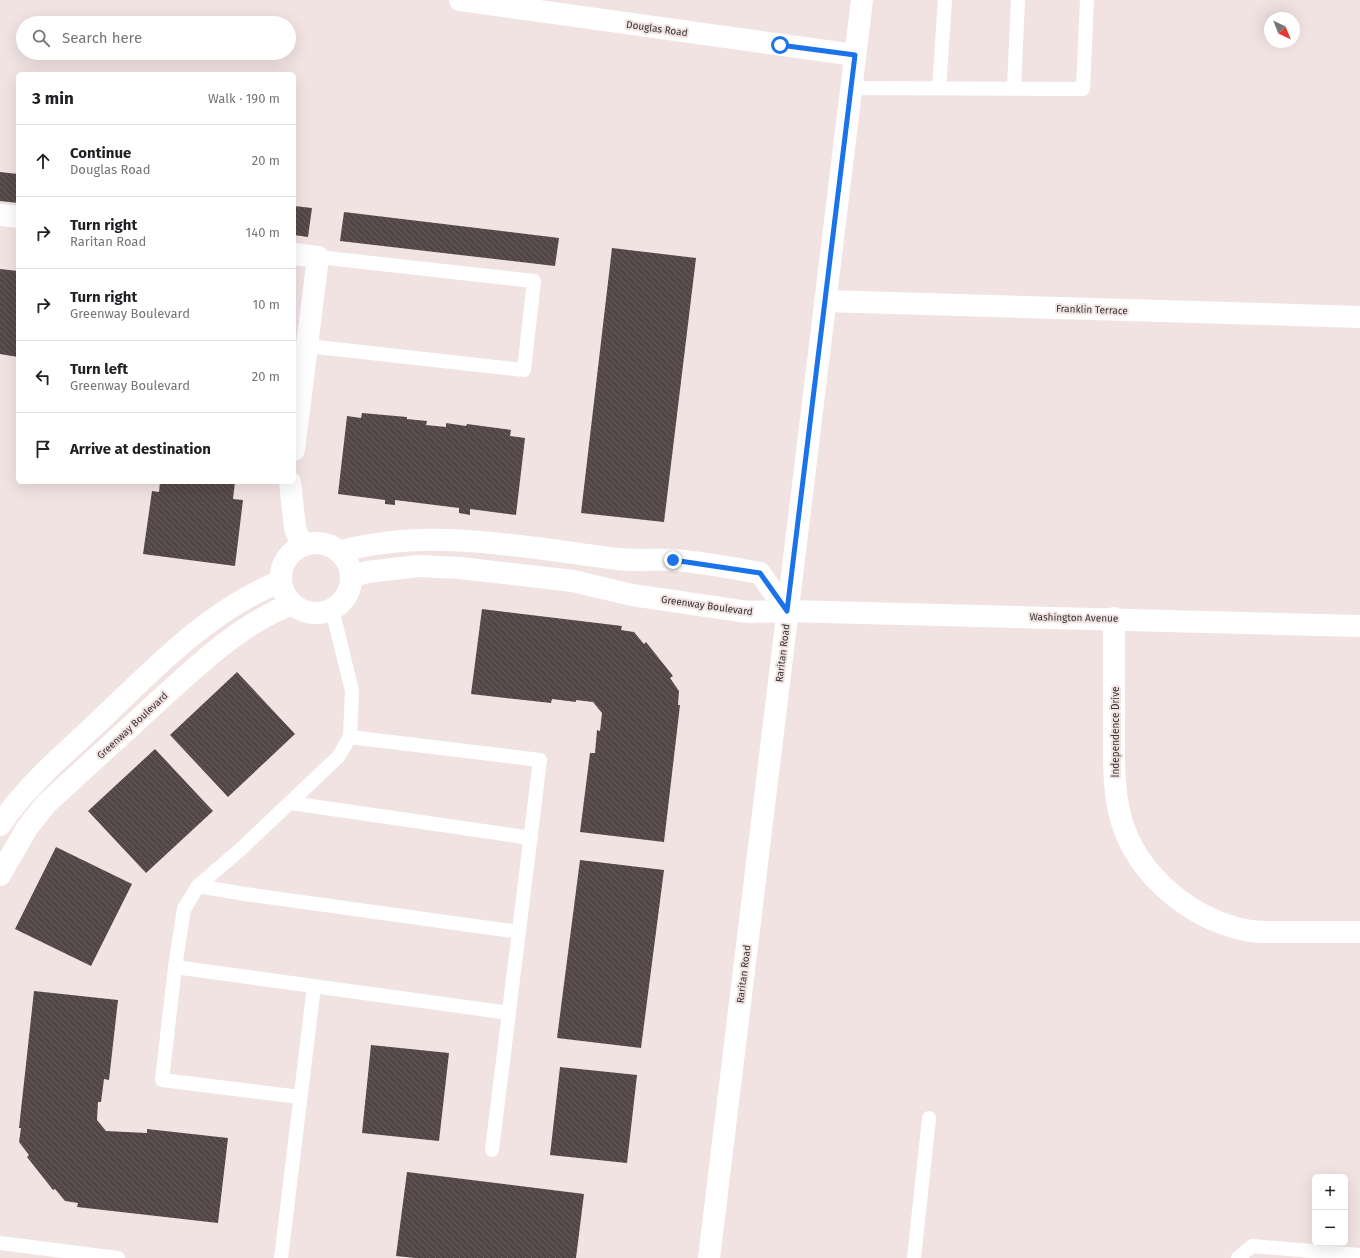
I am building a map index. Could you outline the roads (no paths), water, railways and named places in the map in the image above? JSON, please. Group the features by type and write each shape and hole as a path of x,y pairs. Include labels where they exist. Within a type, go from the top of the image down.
{"street":[{"name":"Douglas Road","path":"460,0 855,55"},
{"name":"Raritan Road","path":"709,1258 862,0"},
{"path":"0,215 16,217"},
{"path":"296,254 318,257 296,435"},
{"name":"Franklin Terrace","path":"825,301 1360,317"},
{"path":"290,484 295,528 302,546"},
{"path":"339,552 361,545 420,539 462,540 637,561 673,560 760,573 787,611"},
{"path":"313,544 323,544 339,552 346,561 351,578 346,596 332,609 322,613 312,613 302,610 292,604 283,590 281,581 282,570 286,560 302,546 313,544"},
{"path":"632,595 637,561"},
{"name":"Greenway Boulevard","path":"351,578 367,572 418,566 460,568 573,581 632,595 748,612 787,611"},
{"path":"27,828 3,815 30,787 179,646 217,616 259,590 281,581"},
{"name":"Greenway Boulevard","path":"0,875 27,828 46,804 195,668 232,637 270,612 292,604"},
{"name":"Washington Avenue","path":"787,611 1114,618 1360,626"},
{"name":"Independence Drive","path":"1114,618 1114,774 1118,807 1129,840 1146,869 1170,893 1197,913 1245,930 1262,932 1360,932"}],"lane":[{"path":"939,88 945,0"},
{"path":"1014,88 1018,0"},
{"path":"851,88 1083,88 1087,0"},
{"path":"308,346 524,370 525,362 534,281 318,257"},
{"path":"300,1097 162,1080 175,967 184,909 198,886 291,803 338,757 350,737 352,690 332,609"},
{"path":"350,737 540,760 492,1150"},
{"path":"291,803 531,838"},
{"path":"198,886 245,894 519,932"},
{"path":"175,967 509,1013"},
{"path":"281,1258 314,986"},
{"path":"914,1258 929,1118"},
{"path":"0,1243 118,1258"},
{"path":"1238,1258 1252,1246 1360,1254"}]}
